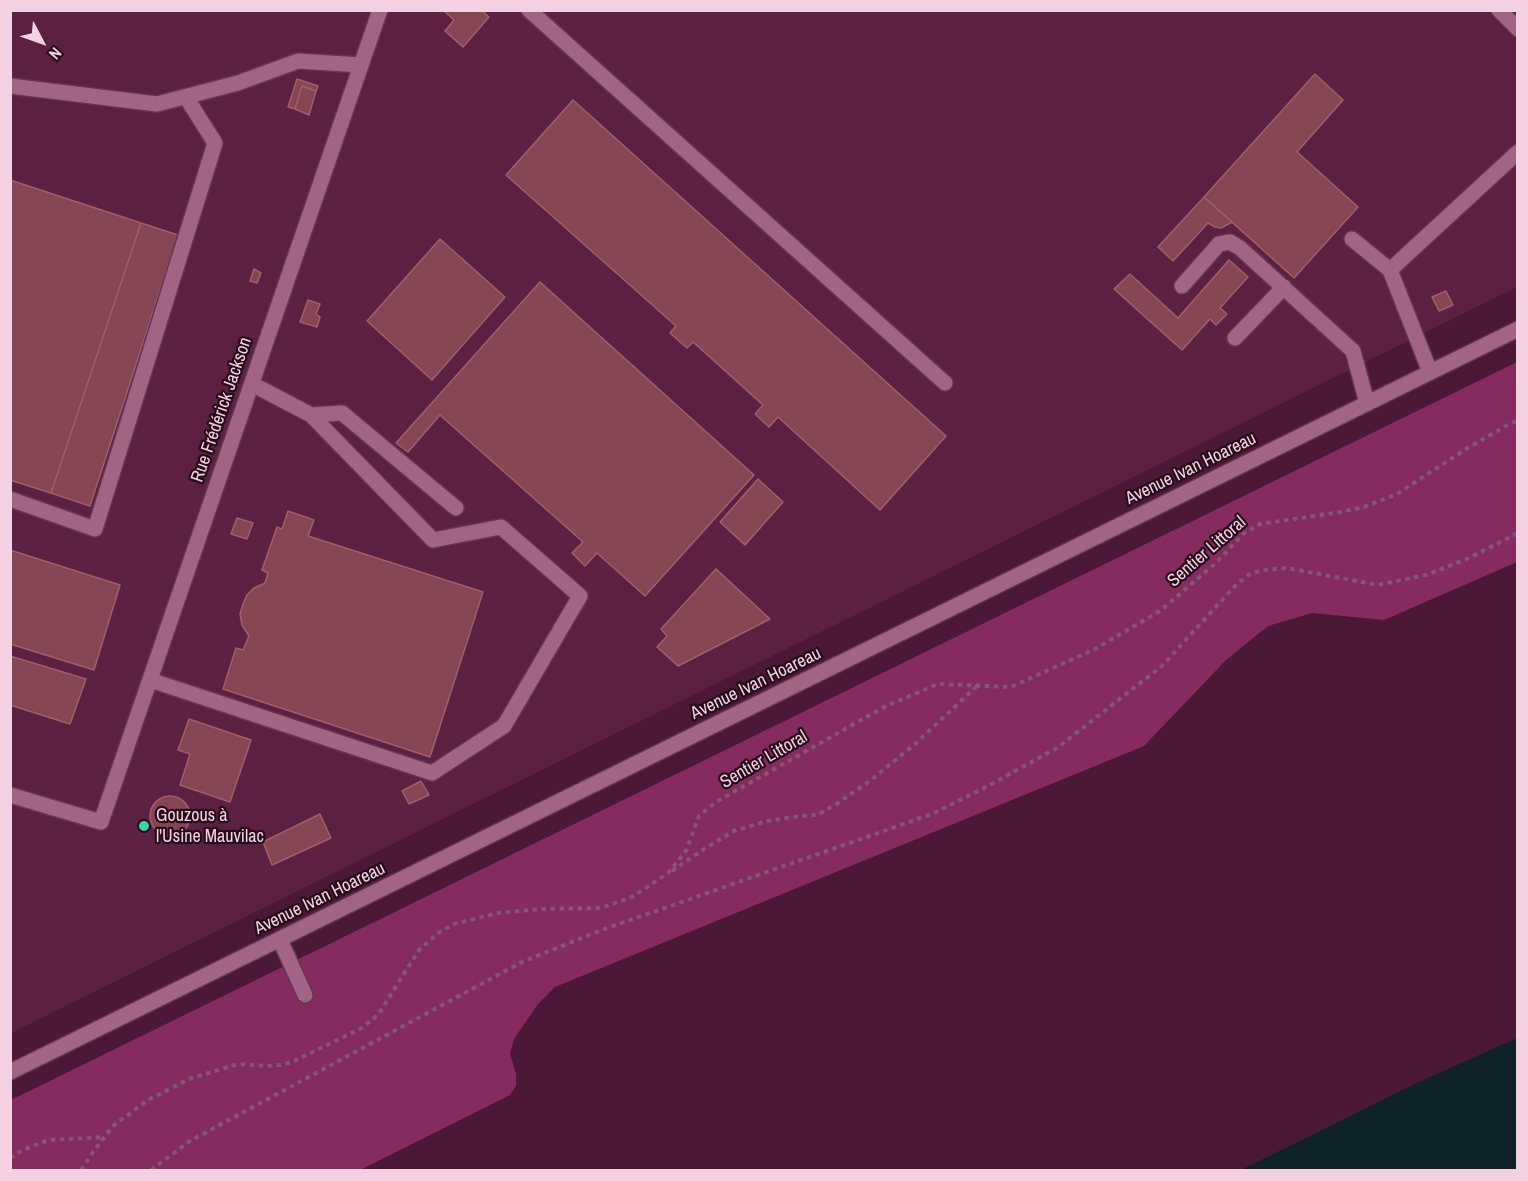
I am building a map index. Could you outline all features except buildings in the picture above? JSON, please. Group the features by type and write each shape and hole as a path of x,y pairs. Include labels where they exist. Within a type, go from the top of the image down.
{"street":[{"name":"Rue Frédérick Jackson","path":"10,795 101,822 380,10"},
{"path":"529,10 945,383"},
{"path":"1498,10 1518,28"},
{"path":"10,86 157,104 238,83 298,61 362,65"},
{"path":"10,499 95,528 215,143 186,97"},
{"path":"1390,270 1518,152"},
{"path":"1352,239 1390,270 1430,372"},
{"path":"1182,286 1219,244 1230,242 1240,248 1353,351 1367,404"},
{"path":"1235,338 1284,287"},
{"name":"Avenue Ivan Hoareau","path":"10,1072 1518,329"},
{"path":"150,680 432,773 504,726 580,596 501,527 434,540 310,415 252,384"},
{"path":"310,415 342,413 456,508"},
{"path":"280,940 305,995"}],"path":[{"name":"Sentier Littoral","path":"81,1170 113,1126 148,1100 189,1079 237,1064 267,1066 292,1062 360,1029 378,1015 419,950 438,933 453,924 498,913 542,909 601,908 632,897 668,873 686,851 699,816 716,802 886,706 938,684 1011,687 1095,649 1160,611 1217,562 1243,534 1260,525 1364,507 1397,494 1466,449 1518,421"},
{"path":"151,1170 190,1141 522,962 613,926 932,814 986,787 1057,748 1162,666 1233,588 1248,575 1262,570 1287,568 1378,585 1426,575 1469,558 1518,533"},
{"path":"668,873 734,831 767,821 817,815 835,805 871,780 915,744 978,686"},
{"path":"10,1158 48,1140 105,1137"}],"shaded area":[{"path":"11,11 1517,11 1517,287 11,1033"},
{"path":"1517,362 1517,562 1384,620 1312,613 1268,626 1226,660 1144,746 555,987 538,1004 514,1039 510,1054 516,1074 516,1086 510,1095 360,1170 11,1170 11,1100"}],"water":[{"path":"1517,1038 1517,1170 1241,1170 1417,1083"}],"place":[{"name":"Gouzous à l'Usine Mauvilac","path":"144,826"}]}
